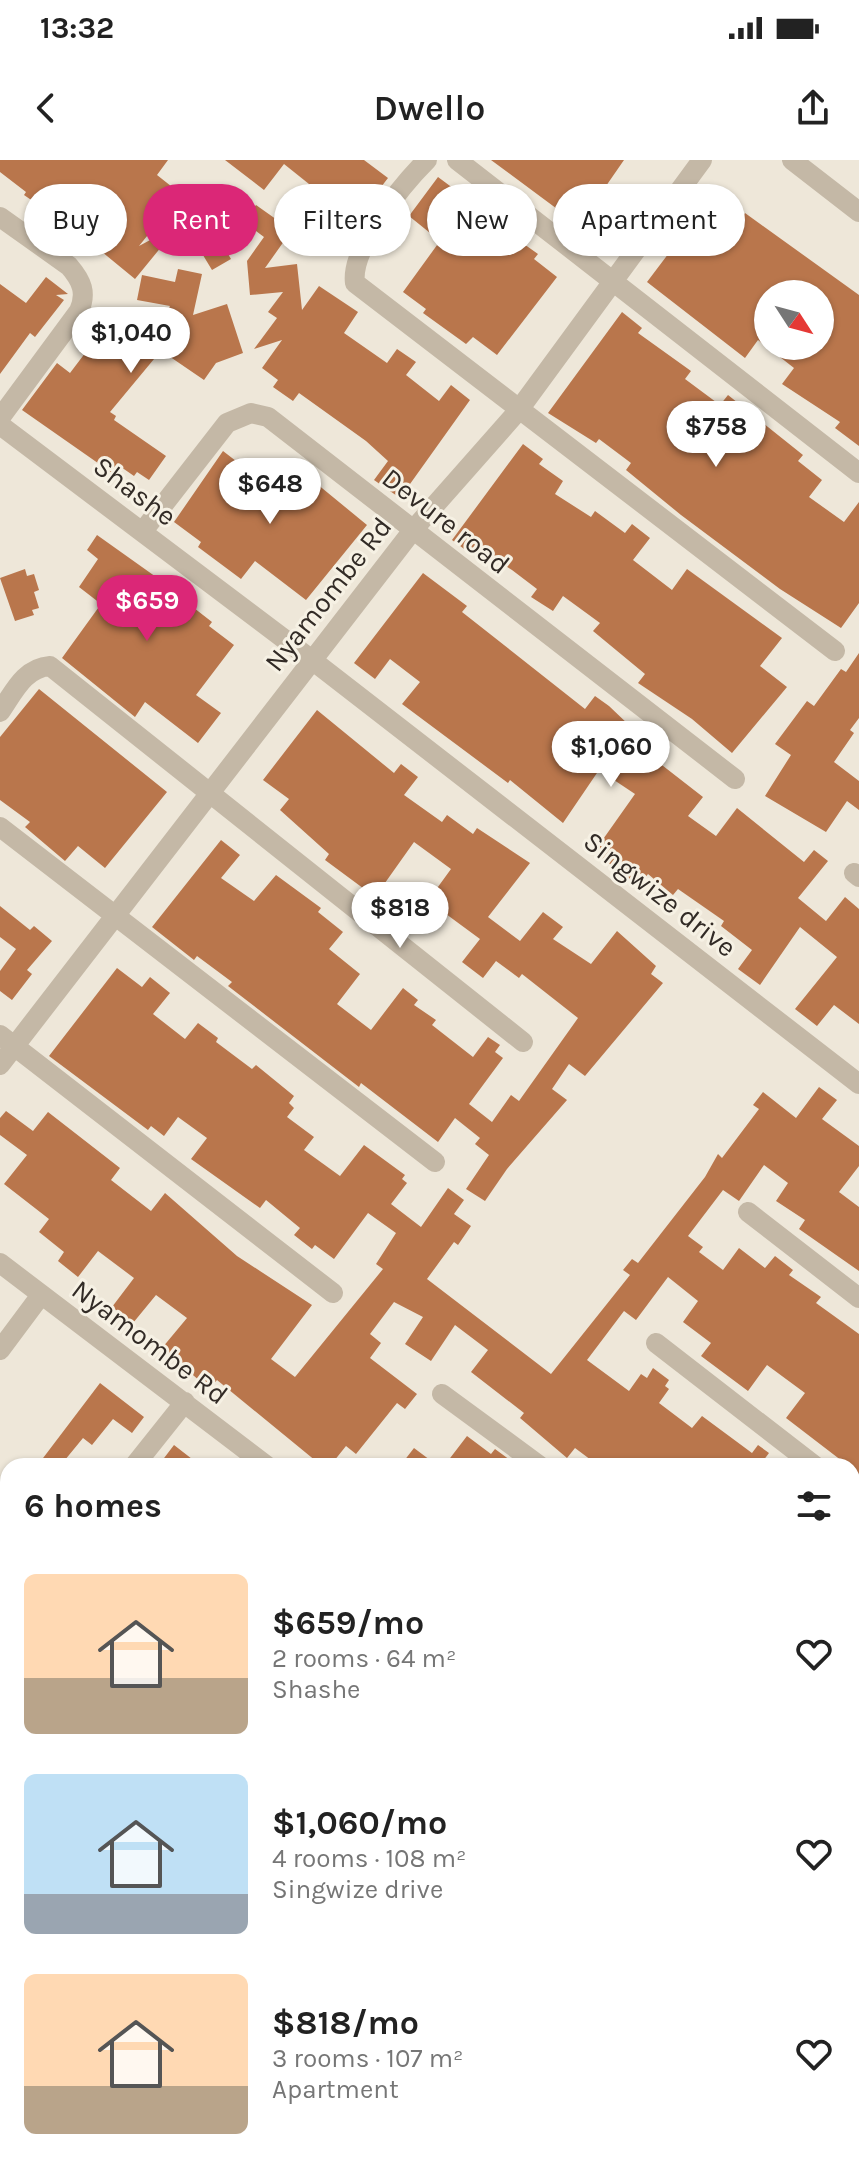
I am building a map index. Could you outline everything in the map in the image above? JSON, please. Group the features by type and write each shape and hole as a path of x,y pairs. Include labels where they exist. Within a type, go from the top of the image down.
{"street":[{"path":"427,160 366,240 353,271 355,283 518,411 835,651"},
{"path":"457,160 614,279 859,473"},
{"name":"Nyamombe Rd","path":"0,1065 7,1041 114,917 413,530 518,411 702,160"},
{"path":"792,160 859,212"},
{"path":"0,217 69,266 84,292 79,311 0,418"},
{"name":"Devure road","path":"143,531 227,423 251,413 268,417 735,779"},
{"name":"Shashe","path":"0,425 312,660"},
{"name":"Singwize drive","path":"312,660 859,1084"},
{"path":"0,712 28,673 37,667 50,666 523,1042"},
{"path":"0,827 435,1162"},
{"path":"7,1041 333,1293"},
{"path":"748,1212 859,1298"},
{"name":"Nyamombe Rd","path":"0,1263 257,1458"},
{"path":"0,1350 41,1295"},
{"path":"656,1343 805,1458"},
{"path":"442,1394 529,1458"},
{"path":"140,1458 185,1402"}],"building":[{"path":"0,160 168,160 157,175 168,184 143,184 143,241 139,246 143,244 143,256 154,256 135,279 107,256 127,256 127,184 24,184 24,190 0,172"},
{"path":"225,160 364,160 388,178 383,184 309,184 284,164 264,190"},
{"path":"491,160 624,160 607,184 553,184 553,206 537,194 537,184 523,184"},
{"path":"438,177 447,184 433,184"},
{"path":"427,192 427,231 411,218"},
{"path":"258,206 274,218 274,255 265,268 297,264 302,310 319,286 358,312 344,333 387,363 397,349 416,362 406,375 439,401 451,385 470,400 400,498 374,480 388,461 366,441 299,393 293,401 273,387 278,380 262,368 282,340 254,349 277,318 268,312 283,292 250,295 247,261 251,256 258,256 258,245 264,237 258,232"},
{"path":"745,213 859,295 859,446 835,428 840,422 782,384 794,368 784,360 834,360 834,280 754,280 754,346 745,358 647,282 667,256 745,256"},
{"path":"204,256 229,256 231,259 212,270"},
{"path":"429,256 536,256 534,259 557,277 497,355 473,337 466,344 423,313 426,309 403,292"},
{"path":"178,269 202,274 193,315 227,304 243,353 216,363 204,380 163,352 159,353 110,412 116,416 114,420 166,456 149,480 137,472 134,476 121,467 115,475 22,410 57,363 70,373 92,344 83,337 94,321 140,356 170,306 137,300 142,275 175,282"},
{"path":"46,277 68,294 56,295 64,300 35,337 30,333 0,374 0,284 26,303"},
{"path":"622,312 642,328 638,333 691,371 685,379 720,405 728,395 803,455 798,461 822,480 809,497 844,522 859,502 859,603 841,628 780,589 681,515 626,470 631,463 599,439 596,443 548,413"},
{"path":"523,444 543,459 539,464 563,481 555,494 591,517 595,511 625,533 632,524 650,538 633,560 672,590 687,569 782,638 760,666 787,687 732,753 692,719 638,683 645,674 593,631 600,623 563,596 553,611 531,597 537,589 512,570 476,547 471,554 452,540"},
{"path":"223,451 245,468 242,471 280,496 300,470 367,525 306,600 255,561 241,579 198,547 201,542 174,522"},
{"path":"97,535 187,599 185,601 212,622 209,626 234,645 196,695 221,713 198,743 145,702 135,717 62,658 101,604 79,587 98,559 87,550"},
{"path":"25,569 27,576 34,574 39,590 34,592 39,608 32,610 34,615 15,621 0,578"},
{"path":"423,573 467,606 462,612 585,709 595,696 609,706 630,726 614,748 651,772 658,762 703,797 688,816 716,836 737,808 804,862 814,850 828,861 798,898 826,921 845,897 859,909 859,1024 834,1005 817,1026 795,1009 837,957 800,927 760,985 738,969 752,950 721,926 724,921 678,889 673,895 648,874 639,886 594,852 635,794 599,770 563,823 510,780 508,783 402,704 420,682 390,659 375,679 354,663"},
{"path":"859,653 859,718 850,730 854,733 834,762 859,781 859,810 847,801 826,832 765,796 791,755 775,744 807,701 814,706 841,669 846,672"},
{"path":"39,689 167,792 105,868 78,846 65,861 25,827 30,822 0,800 0,737"},
{"path":"317,710 394,773 401,764 418,777 404,795 442,822 447,815 473,834 477,828 530,863 488,917 520,941 543,912 563,927 553,939 591,964 617,931 656,966 651,974 663,983 585,1076 569,1064 552,1089 567,1100 507,1169 485,1201 466,1189 489,1155 475,1144 480,1138 455,1118 438,1142 361,1083 359,1087 228,986 232,982 197,956 194,960 152,927 221,840 240,855 221,878 254,901 276,875 321,908 318,912 343,932 329,949 360,974 337,1004 371,1030 403,988 418,1000 414,1005 436,1020 432,1025 473,1057 488,1037 500,1045 495,1052 503,1058 469,1104 492,1122 511,1095 519,1101 578,1018 522,974 519,978 496,961 483,978 462,962 480,939 446,914 434,931 403,908 414,893 427,902 451,869 414,842 375,897 325,860 329,854 280,810 289,799 263,780"},
{"path":"0,906 30,930 34,926 52,941 27,970 32,974 12,1000 0,991 0,971 16,949 0,937"},
{"path":"117,968 142,987 150,977 170,993 153,1014 185,1039 198,1023 218,1038 216,1042 252,1069 256,1065 294,1096 289,1103 294,1108 287,1117 314,1137 304,1150 340,1176 364,1145 405,1175 402,1179 407,1183 391,1204 421,1227 448,1188 464,1200 454,1214 471,1226 458,1245 454,1242 427,1279 551,1374 630,1275 623,1270 632,1259 638,1263 705,1177 718,1154 722,1158 759,1109 753,1105 763,1092 796,1118 819,1087 837,1100 822,1119 859,1146 859,1166 839,1192 859,1207 859,1271 799,1229 805,1220 776,1201 788,1183 764,1165 739,1201 723,1190 688,1236 703,1247 699,1252 723,1270 739,1248 765,1268 775,1256 793,1270 789,1275 821,1297 816,1303 859,1334 859,1458 838,1458 786,1418 805,1393 767,1365 748,1391 701,1356 711,1343 683,1322 698,1301 668,1277 636,1320 624,1311 587,1360 629,1391 641,1374 647,1378 653,1368 669,1380 665,1386 669,1389 659,1403 692,1428 702,1416 752,1453 758,1445 769,1453 765,1458 588,1458 575,1448 567,1458 520,1418 524,1413 471,1372 488,1350 455,1325 431,1361 405,1344 423,1317 394,1302 370,1334 381,1343 370,1358 417,1394 405,1409 397,1403 356,1454 346,1446 336,1458 312,1458 217,1380 209,1389 162,1348 187,1318 156,1295 133,1323 112,1307 134,1278 98,1251 78,1277 58,1261 64,1252 39,1232 49,1219 4,1184 27,1155 0,1135 0,1118 6,1111 33,1131 48,1112 120,1168 111,1180 151,1211 165,1193 237,1256 312,1305 271,1359 295,1377 383,1269 376,1264 396,1233 368,1213 334,1259 315,1245 312,1249 294,1235 300,1228 266,1200 260,1208 191,1159 207,1138 178,1117 164,1136 151,1126 148,1130 49,1056"},
{"path":"100,1383 144,1417 132,1433 113,1419 92,1445 83,1438 67,1458 43,1458"},
{"path":"467,1436 491,1454 495,1449 507,1458 450,1458"},
{"path":"174,1445 191,1458 164,1458"},
{"path":"414,1448 427,1458 406,1458"}]}
